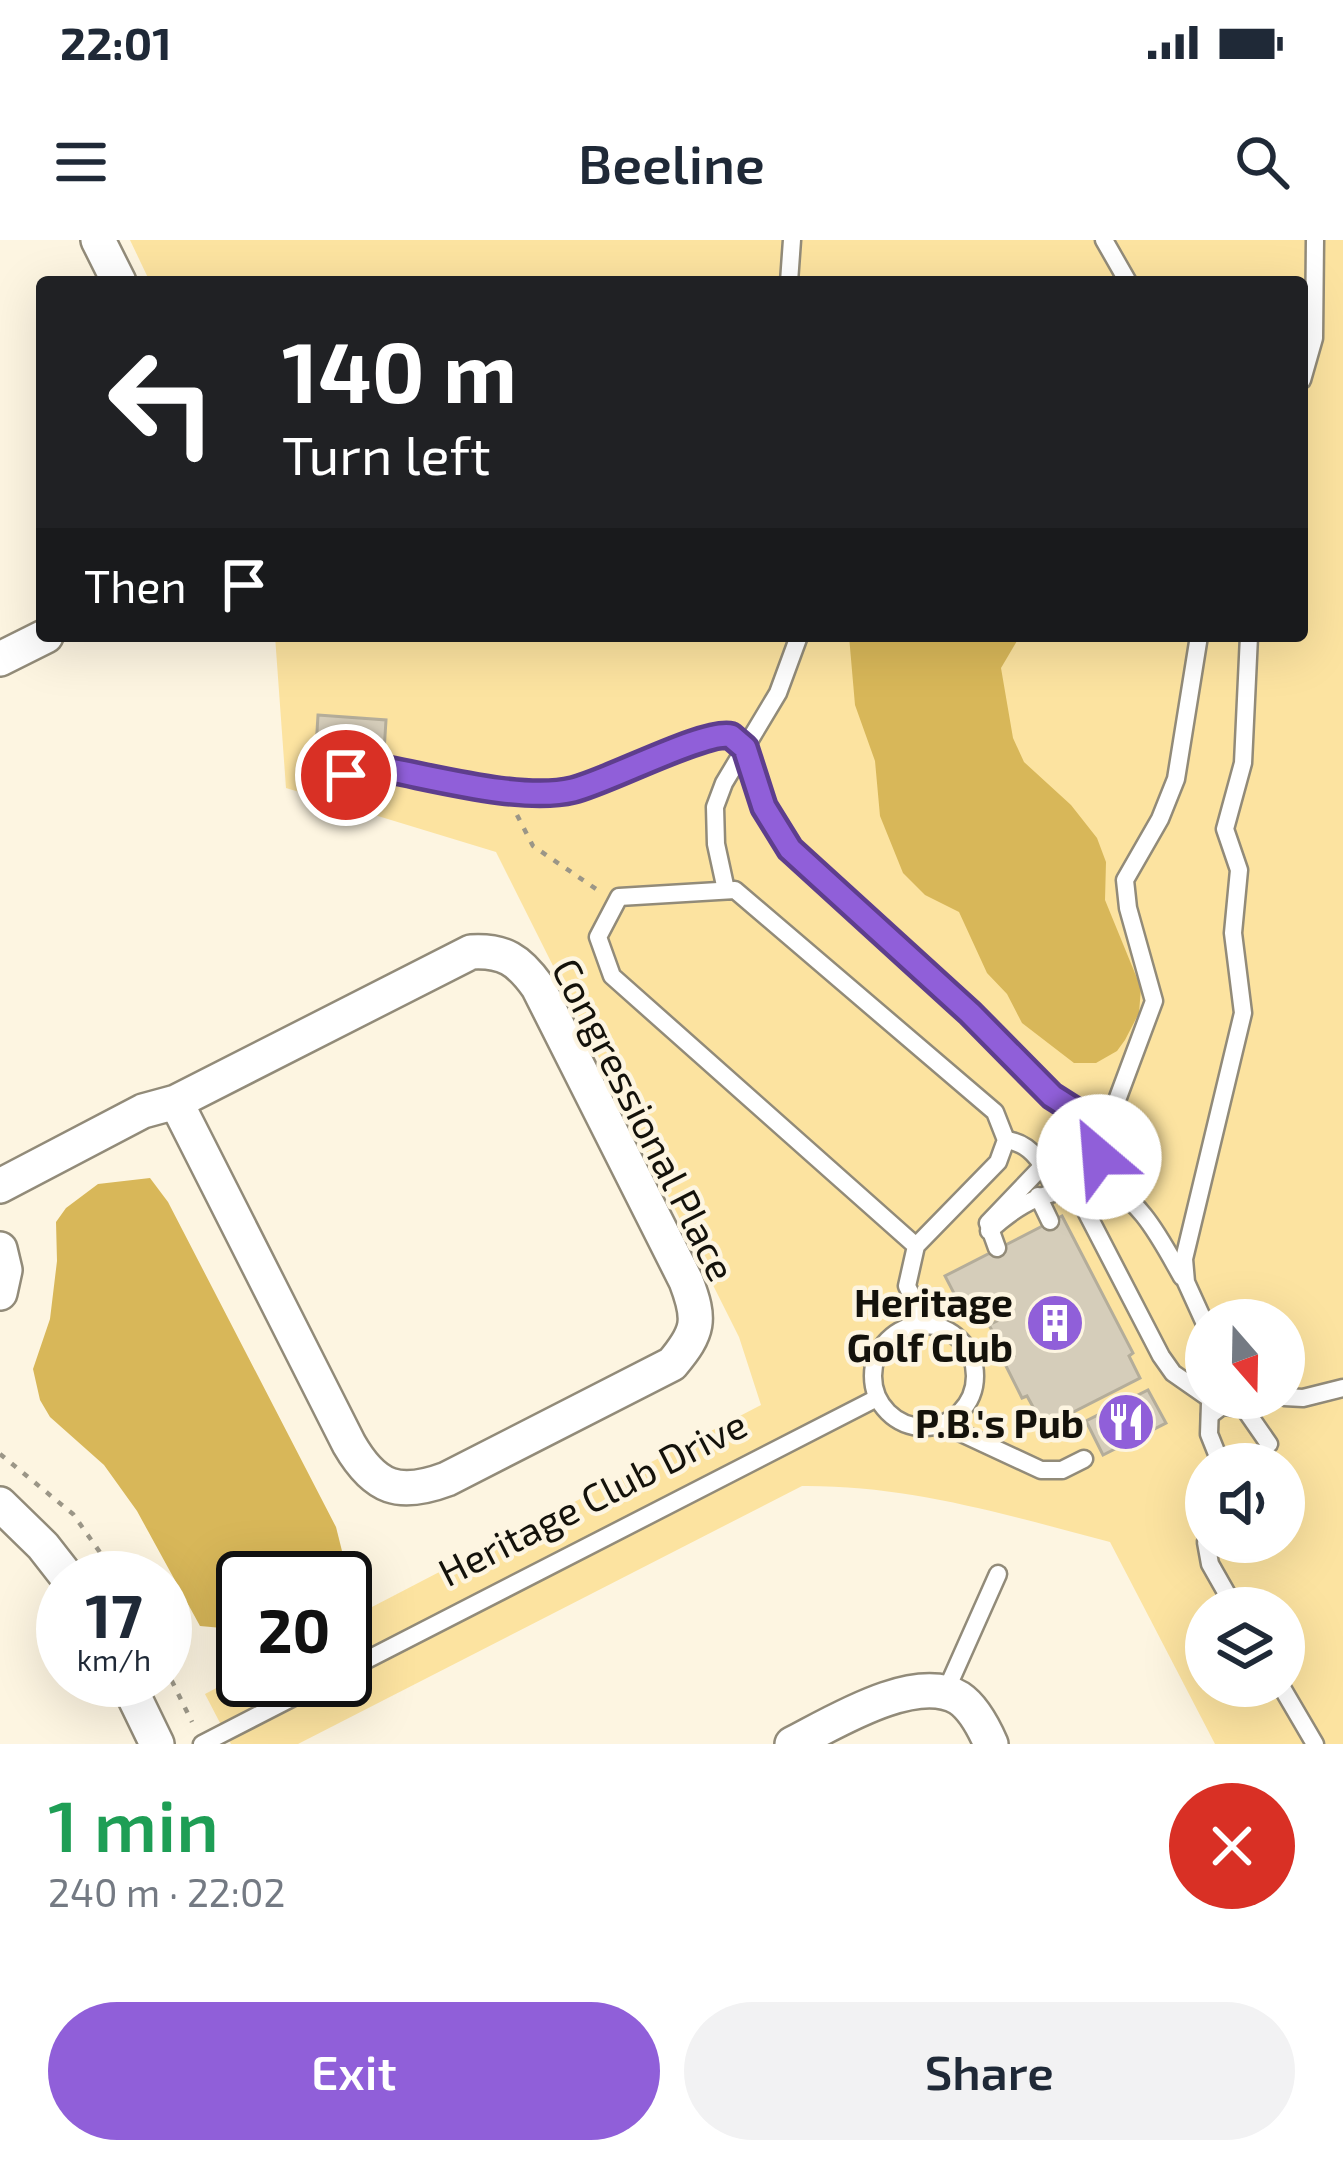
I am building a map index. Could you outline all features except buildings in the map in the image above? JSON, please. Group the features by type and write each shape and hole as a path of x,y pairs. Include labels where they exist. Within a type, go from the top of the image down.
{"street":[{"path":"98,240 116,276"},
{"path":"0,659 36,641"},
{"name":"Congressional Place","path":"0,1186 470,952 495,950 521,964 538,987 686,1281 697,1310 692,1340 672,1364 447,1479 416,1490 384,1485 363,1468 176,1102"},
{"path":"0,1249 5,1270 0,1293"},
{"path":"0,1504 47,1551"},
{"path":"792,1744 903,1693 933,1689 961,1699 981,1722 991,1744"},
{"path":"139,1707 157,1744"}],"lane":[{"path":"789,276 792,240"},
{"path":"1104,240 1125,276"},
{"path":"1308,359 1314,338 1315,240"},
{"path":"726,890 716,844 715,807 778,694 797,642"},
{"path":"1078,1187 1104,1145 1154,1001 1128,908 1125,880 1160,819 1176,779 1198,642"},
{"path":"1190,1294 1184,1271 1191,1221 1243,1013 1233,933 1239,870 1225,829 1245,745 1249,642"},
{"path":"389,769 515,792 572,790 722,733 745,748 764,807 790,849 970,1013 1052,1096 1096,1124 1111,1187"},
{"path":"916,1246 612,976 598,937 619,897 735,890 995,1112 1006,1140 998,1162 916,1246 907,1286 926,1324"},
{"path":"1006,1140 1019,1142 1043,1165 1050,1221"},
{"path":"1185,1382 1161,1356 1078,1187 1067,1154 1052,1156 988,1223 993,1240 1012,1210 1047,1194 1078,1187 1099,1183 1111,1187 1141,1214 1192,1299"},
{"path":"1141,1214 1172,1228 1191,1221"},
{"path":"944,1424 970,1401 976,1385 969,1351 958,1337 926,1324 895,1334 883,1345 872,1375 877,1398 893,1419 909,1426 944,1424 1041,1470 1062,1470 1084,1459"},
{"path":"1305,1398 1343,1388"},
{"name":"Heritage Club Drive","path":"372,1657 877,1398"},
{"path":"945,1693 998,1574"},
{"path":"202,1744 274,1707"},
{"path":"1293,1707 1315,1744"}],"path":[{"path":"515,792 516,812 526,837 615,904"},
{"path":"0,1454 73,1514 99,1551"},
{"path":"184,1707 202,1744"}],"shaded area":[{"name":"Heritage Golf Club","path":"130,240 1343,240 1343,1744 1215,1744 1196,1707 1305,1707 1305,1587 1185,1587 1185,1686 1110,1542 958,1504 842,1487 802,1486 372,1706 372,1607 761,1405 739,1337 496,852 286,788 275,642 1308,642 1308,276 147,276"},
{"path":"850,642 1016,642 1001,668 1013,738 1024,762 1071,805 1097,838 1106,862 1105,900 1141,988 1139,1013 1117,1051 1096,1063 1074,1063 1022,1023 1007,994 987,973 959,912 925,895 903,873 880,816 875,761 855,705"},
{"path":"150,1178 168,1202 336,1527 342,1551 216,1551 216,1627 200,1626 192,1611 192,1551 159,1551 104,1465 50,1417 40,1400 33,1369 50,1319 56,1222 66,1208 98,1184"},
{"name":"Heritage Golf Club","path":"216,1688 216,1707 370,1707 298,1744 231,1744 205,1694"}],"place":[{"name":"Heritage Golf Club","path":"1055,1323"},
{"name":"P.B.'s Pub","path":"1126,1422"}],"route":[{"path":"346,775 369,766 515,792 555,793 614,776 722,733 731,736 745,748 769,819 790,849 970,1013 1052,1096 1096,1124 1104,1145 1099,1157"}]}
